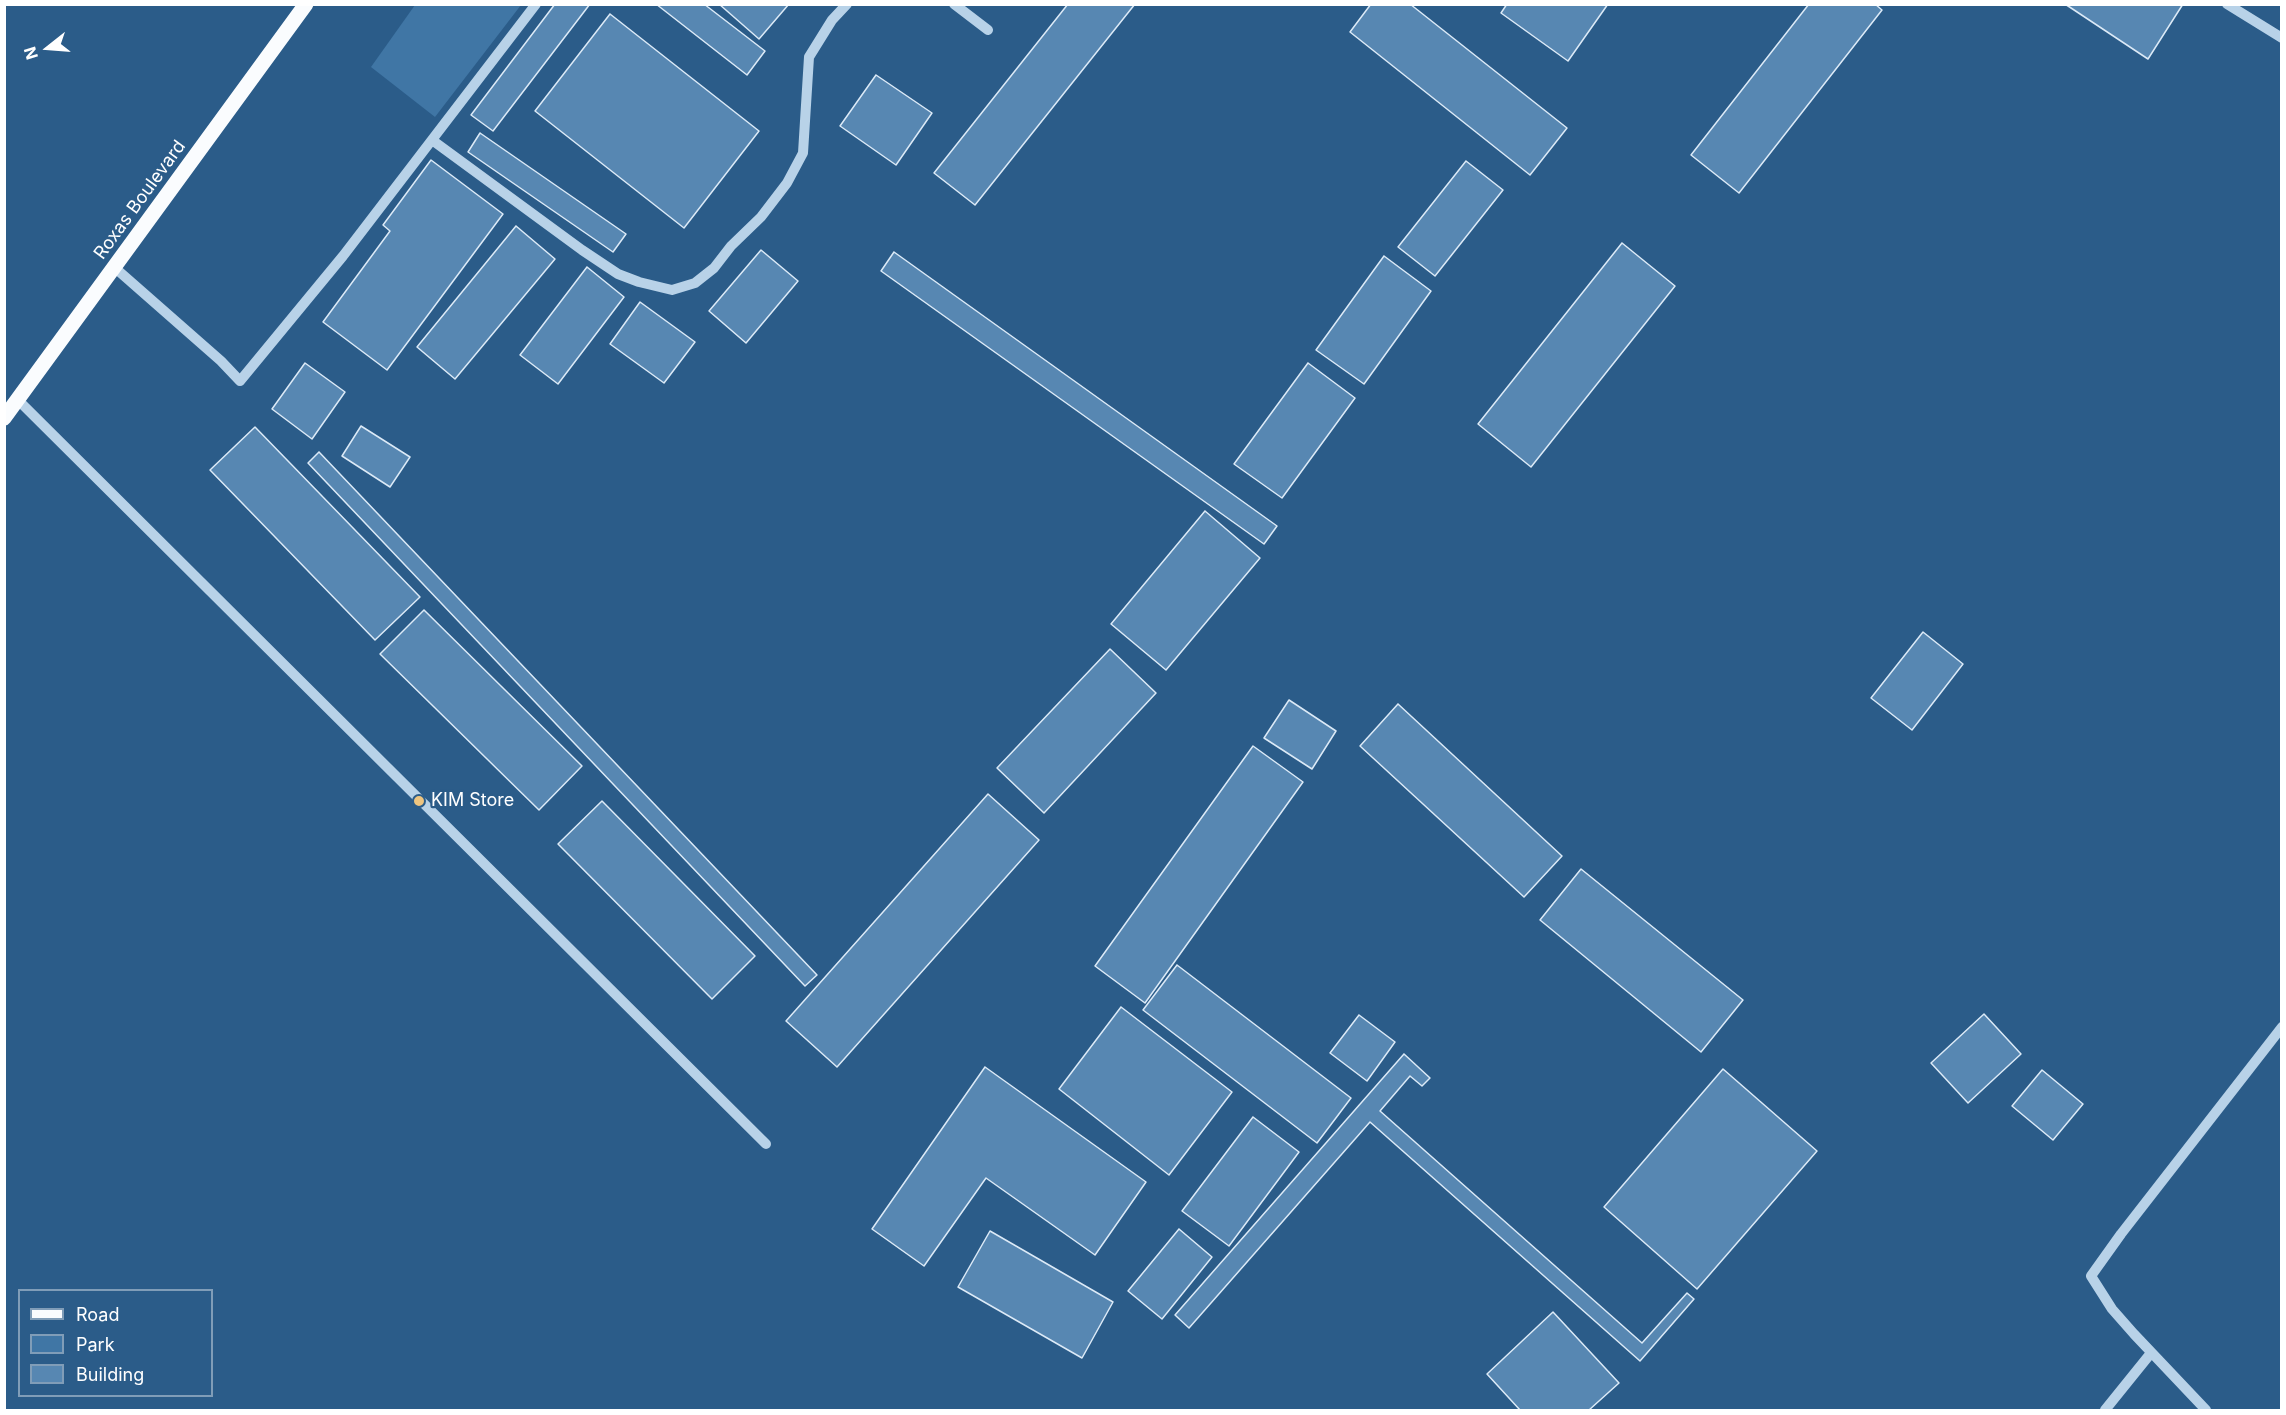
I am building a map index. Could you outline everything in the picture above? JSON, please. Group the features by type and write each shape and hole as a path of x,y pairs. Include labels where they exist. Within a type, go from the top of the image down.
{"main road":[{"name":"Roxas Boulevard","path":"4,418 306,4"}],"street":[{"path":"114,267 221,361 240,381 343,256 536,4"},
{"path":"432,140 618,274 672,290 695,284 714,268 730,246 761,217 787,183 802,153 809,57 832,20 847,4"},
{"path":"954,4 988,30"},
{"path":"2226,4 2282,38"},
{"path":"18,400 766,1144"},
{"path":"2206,1410 2112,1309 2091,1276 2282,1027"},
{"path":"2106,1410 2151,1353"}],"green space":[{"path":"415,5 521,5 435,117 371,67"}],"building":[{"path":"555,4 590,4 493,131 471,115"},
{"path":"656,4 704,4 765,51 747,75"},
{"path":"719,4 789,4 759,39"},
{"path":"1068,4 1135,4 975,205 934,173"},
{"path":"1371,4 1410,4 1567,128 1530,175 1350,32"},
{"path":"1507,4 1608,4 1568,61 1501,13"},
{"path":"1809,4 1875,4 1882,10 1739,193 1691,155"},
{"path":"2065,4 2183,4 2148,59"},
{"path":"610,14 759,131 684,228 535,111"},
{"path":"876,75 932,113 896,165 840,126"},
{"path":"480,133 626,234 613,252 468,152"},
{"path":"431,160 503,214 387,370 323,322 390,231 383,225"},
{"path":"1466,161 1503,190 1435,276 1398,247"},
{"path":"516,226 555,259 455,379 417,347"},
{"path":"1622,243 1675,286 1531,467 1478,424"},
{"path":"761,250 798,281 746,343 709,311"},
{"path":"894,252 1277,526 1264,544 881,271"},
{"path":"1384,256 1431,291 1364,384 1316,350"},
{"path":"587,267 624,297 558,384 520,355"},
{"path":"640,302 695,342 664,383 610,344"},
{"path":"305,363 345,392 312,439 272,409"},
{"path":"1308,363 1355,398 1282,498 1234,464"},
{"path":"361,426 410,457 390,487 342,456"},
{"path":"255,427 420,597 375,640 210,470"},
{"path":"319,452 817,975 805,986 308,463"},
{"path":"1205,511 1260,558 1166,670 1111,624"},
{"path":"424,610 582,766 539,810 380,654"},
{"path":"1923,632 1963,664 1912,730 1871,698"},
{"path":"1110,649 1156,693 1044,813 997,768"},
{"path":"1289,700 1336,731 1312,769 1264,738"},
{"path":"1398,704 1562,856 1524,897 1360,746"},
{"path":"1253,746 1303,782 1145,1003 1095,966"},
{"path":"988,794 1039,840 837,1067 786,1021"},
{"path":"602,801 755,956 712,999 558,844"},
{"path":"1581,869 1743,1000 1701,1052 1540,920"},
{"path":"1177,965 1351,1098 1317,1143 1143,1010"},
{"path":"1121,1007 1232,1092 1169,1175 1059,1089"},
{"path":"1984,1014 2021,1054 1968,1103 1931,1063"},
{"path":"1359,1015 1395,1042 1367,1081 1330,1053"},
{"path":"1404,1054 1430,1078 1422,1086 1410,1076 1380,1111 1642,1343 1687,1293 1694,1299 1640,1361 1370,1122 1189,1328 1175,1315"},
{"path":"985,1067 1146,1182 1095,1255 986,1178 924,1266 872,1229"},
{"path":"1723,1069 1817,1151 1697,1289 1604,1207"},
{"path":"2042,1070 2083,1104 2053,1140 2012,1106"},
{"path":"1253,1117 1299,1152 1229,1246 1182,1211"},
{"path":"1179,1229 1212,1257 1162,1319 1128,1291"},
{"path":"990,1231 1113,1302 1082,1358 958,1287"},
{"path":"1553,1312 1619,1383 1589,1410 1520,1410 1487,1374"}],"place":[{"name":"KIM Store","path":"419,801"}]}
